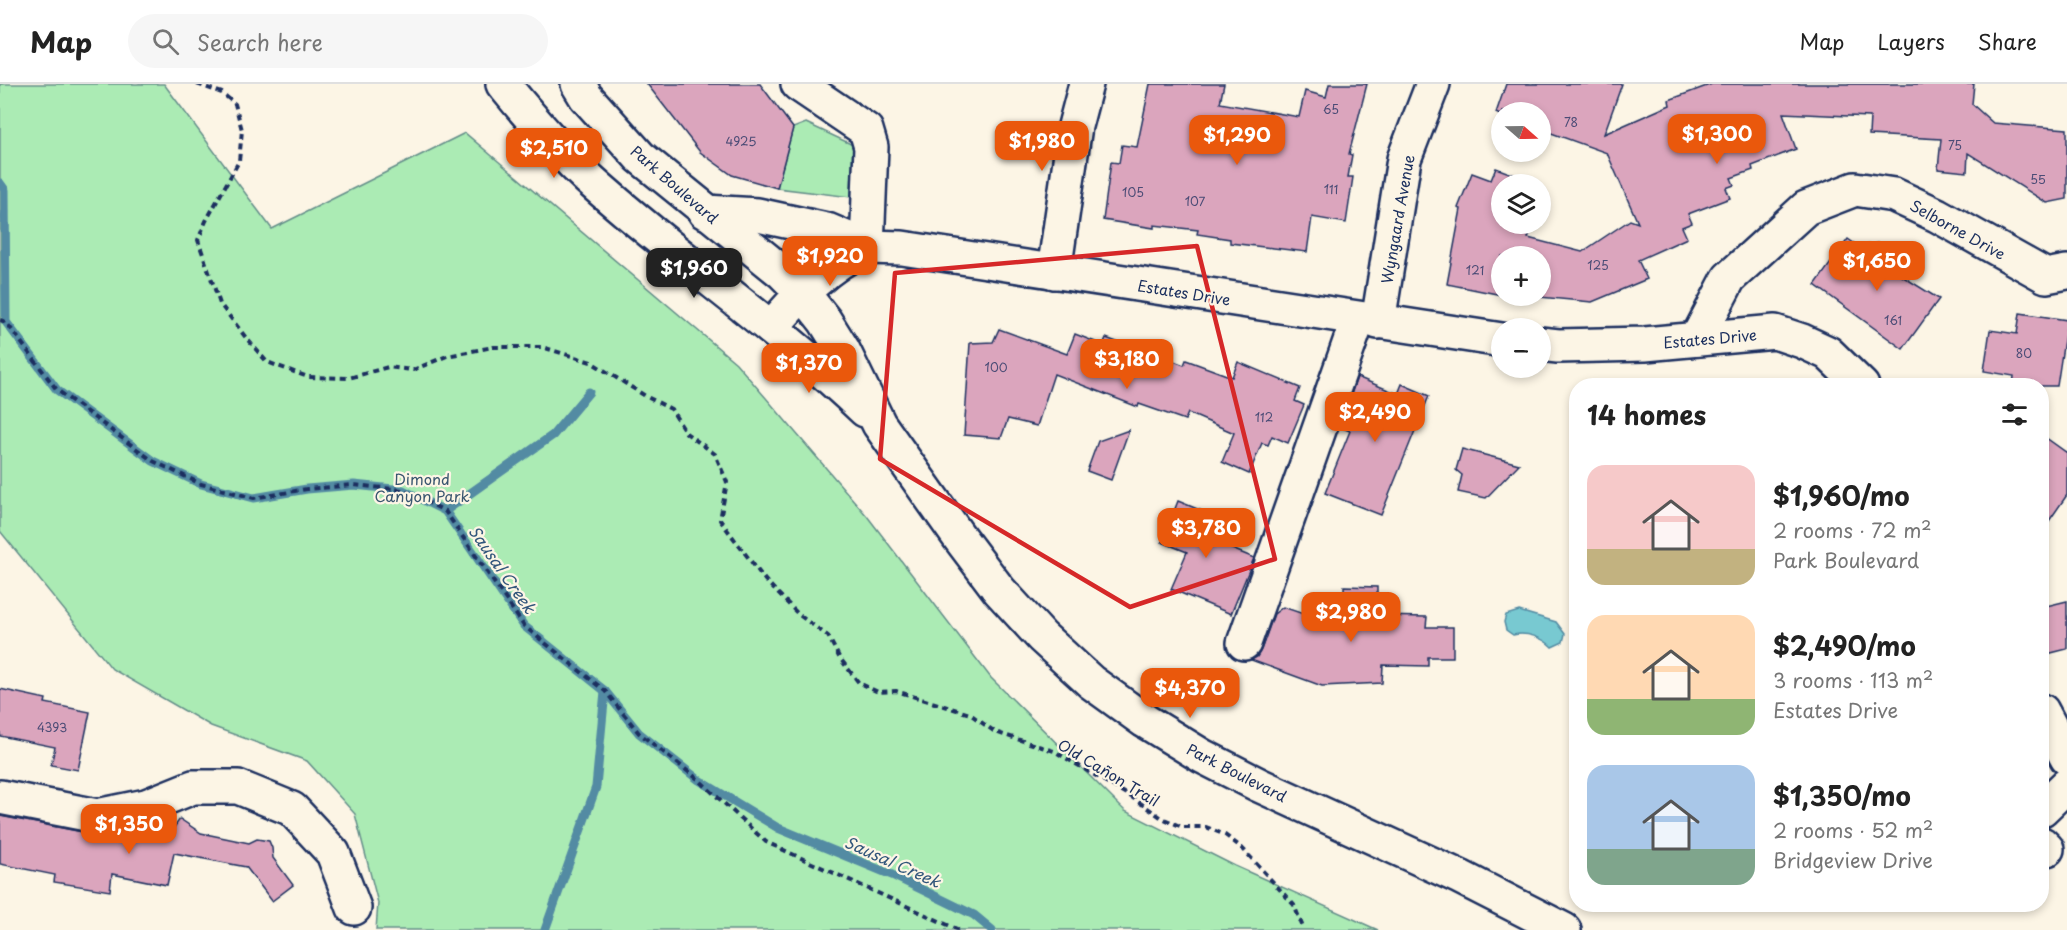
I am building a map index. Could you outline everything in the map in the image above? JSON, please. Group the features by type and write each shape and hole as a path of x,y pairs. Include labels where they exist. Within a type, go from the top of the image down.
{"street":[{"name":"Park Boulevard","path":"503,84 536,124 587,177 648,231 810,360 879,424"},
{"name":"Park Boulevard","path":"578,84 586,97 640,158 783,273 802,292 825,321 843,350 879,424 959,537 999,590 1042,637 1091,682 1145,721 1202,756 1259,785 1460,877 1564,930"},
{"path":"771,328 802,292 851,254 867,247 871,147 866,130 798,84"},
{"path":"1054,272 1075,126 1086,84"},
{"name":"Wyngaard Avenue","path":"1244,643 1368,320 1404,159 1433,84"},
{"name":"Selborne Drive","path":"1697,339 1730,278 1806,208 1855,189 1894,195 1937,215 2046,276 2067,272"},
{"name":"Estates Drive","path":"705,212 758,215 827,230 867,247 902,248 1491,338"},
{"name":"Estates Drive","path":"1551,345 1645,344 1775,332 1828,353 1854,378"},
{"path":"2049,724 2067,758"},
{"path":"2049,803 2067,785"},
{"path":"0,797 97,816 146,806 193,787 238,787 292,809 333,853 354,908"}],"path":[{"name":"Old Cañon Trail","path":"197,84 222,93 235,104 243,130 239,160 198,240 219,304 267,362 308,377 349,378 388,367 413,370 447,356 493,347 542,347 591,362 647,397 671,409 686,433 716,454 727,482 720,520 765,580 799,615 828,636 839,657 859,683 878,692 896,691 970,714 995,732 1054,751 1162,818 1182,827 1206,827 1225,836 1242,849 1294,905 1304,930"},
{"path":"0,320 6,322 57,390 153,460 201,484 254,498 307,489 354,485 403,490 445,511 524,626 605,691 639,734 699,780 765,842 959,930"}],"highlighted area":[{"path":"1197,246 1275,559 1130,607 880,459 895,273"}],"green space":[{"name":"Dimond Canyon Park","path":"0,84 164,84 272,229 465,133 736,363 867,516 991,678 1125,811 1235,866 1378,930 376,930 378,903 355,814 307,761 211,726 112,669 0,531"},
{"path":"806,123 853,145 851,197 777,188 793,128"}],"water":[{"path":"1519,611 1556,622 1565,634 1563,642 1552,647 1544,640 1534,636 1513,635 1506,630 1504,622 1506,615"}],"building":[{"path":"647,84 760,84 793,128 777,188 732,175 700,152"},
{"path":"1150,84 1224,84 1220,103 1299,117 1305,91 1326,97 1329,84 1367,84 1349,154 1352,155 1348,177 1353,177 1346,223 1312,217 1307,252 1230,243 1230,239 1197,234 1198,230 1154,225 1154,228 1103,220 1111,162 1119,163 1122,145 1137,147"},
{"path":"1506,84 1622,84 1604,134 1670,105 1669,100 1712,84 1974,84 1972,104 1993,123 2067,129 2067,199 2047,203 1968,153 1967,172 1938,169 1941,139 1869,135 1870,117 1783,113 1796,149 1752,166 1753,170 1731,178 1734,185 1726,188 1730,198 1688,214 1692,223 1682,227 1687,238 1638,260 1647,279 1592,302 1551,298 1551,246 1491,246 1491,293 1447,284 1461,209 1458,208 1472,173 1491,180 1491,234 1530,234 1528,238 1582,252 1630,220 1638,223 1607,153 1551,133 1551,102 1500,102"},
{"path":"1496,168 1512,174 1494,174"},
{"path":"1848,239 1858,246 1879,243 1886,250 1889,268 1939,299 1903,349 1815,285"},
{"path":"2020,313 2067,320 2057,386 2049,386 2049,378 2014,378 2014,376 1984,371 1990,330 2017,334"},
{"path":"999,329 1067,354 1075,334 1103,345 1106,338 1184,365 1186,360 1232,377 1238,362 1300,388 1295,401 1304,405 1288,443 1272,436 1268,445 1262,443 1249,474 1222,462 1234,433 1188,413 1185,420 1139,404 1138,407 1054,374 1037,426 1008,419 1001,438 964,435 970,343 993,342"},
{"path":"1357,377 1398,394 1402,384 1429,396 1381,515 1325,493 1350,431 1340,427"},
{"path":"1129,430 1111,480 1087,471 1098,441"},
{"path":"2049,440 2067,453 2067,495 2049,521"},
{"path":"1462,449 1519,464 1486,498 1458,492 1462,475 1456,470"},
{"path":"1178,501 1229,522 1220,544 1254,558 1231,614 1171,589 1187,552 1162,542"},
{"path":"1344,586 1377,587 1377,616 1427,617 1426,627 1453,627 1453,657 1428,657 1428,666 1383,665 1382,683 1322,686 1251,660 1257,657 1261,650 1274,614 1283,607 1345,628"},
{"path":"2067,601 2067,649 2049,654 2049,605"},
{"path":"0,689 46,699 45,703 90,712 78,770 51,765 55,747 0,736"},
{"path":"0,816 93,834 133,839 135,834 165,840 180,819 201,833 249,843 257,839 269,841 273,858 293,885 272,901 246,867 174,853 167,885 112,874 110,891 54,882 55,875 0,864"}],"waterway":[{"name":"Sausal Creek","path":"0,183 5,190 6,322 57,390 153,461 201,484 254,498 307,489 354,485 403,490 445,511 524,626 605,691 639,733 699,780 778,828 892,875 974,915 992,930"},
{"path":"445,511 553,435 589,392"},
{"path":"545,930 596,787 605,691"}]}
